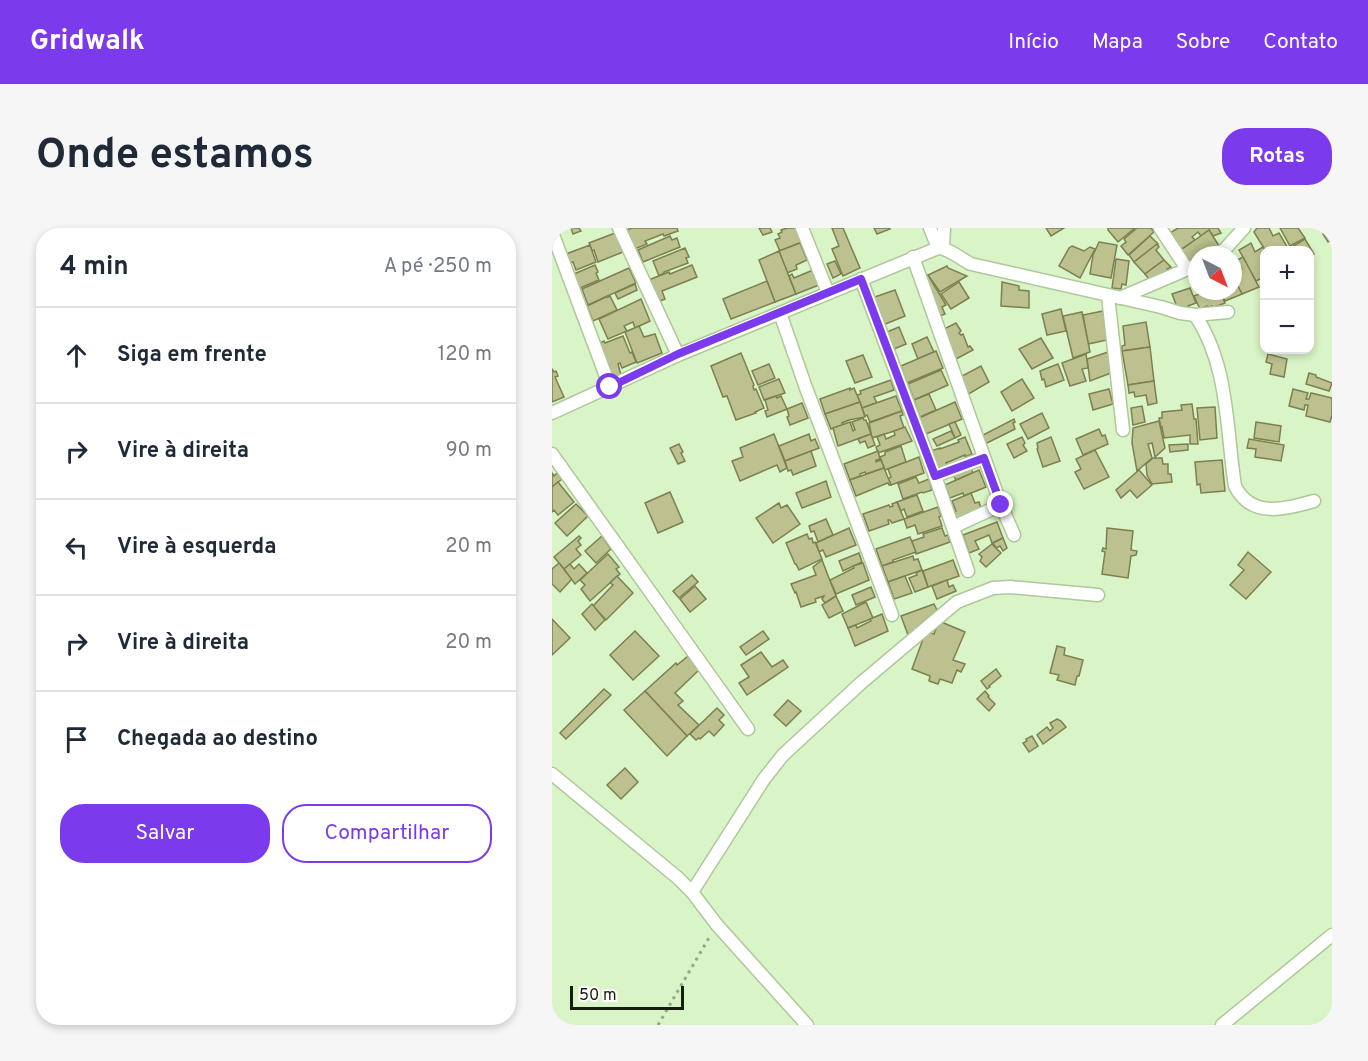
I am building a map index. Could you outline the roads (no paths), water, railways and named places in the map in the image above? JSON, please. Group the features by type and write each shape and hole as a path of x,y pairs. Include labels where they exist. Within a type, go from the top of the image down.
{"street":[{"path":"619,228 678,354"},
{"path":"802,228 828,293"},
{"path":"930,228 941,248 971,264 1180,313 1195,315 1228,312"},
{"path":"941,248 944,228"},
{"path":"1160,228 1188,262"},
{"path":"1228,246 1244,228"},
{"path":"552,232 610,387"},
{"path":"552,413 678,354 913,257 941,248"},
{"path":"913,257 1001,505 1014,535"},
{"path":"1114,297 1188,269"},
{"path":"861,279 968,571"},
{"path":"1114,297 1123,430"},
{"path":"780,313 892,615"},
{"path":"1195,315 1203,327 1218,366 1233,475 1238,492 1249,503 1271,510 1314,501"},
{"path":"552,454 748,729"},
{"path":"935,476 984,458"},
{"path":"952,527 1001,505"},
{"path":"692,892 764,778 783,755 861,683 957,602 993,588 1010,587 1098,595"},
{"path":"552,774 678,878 807,1025"},
{"path":"1222,1025 1332,935"}]}
